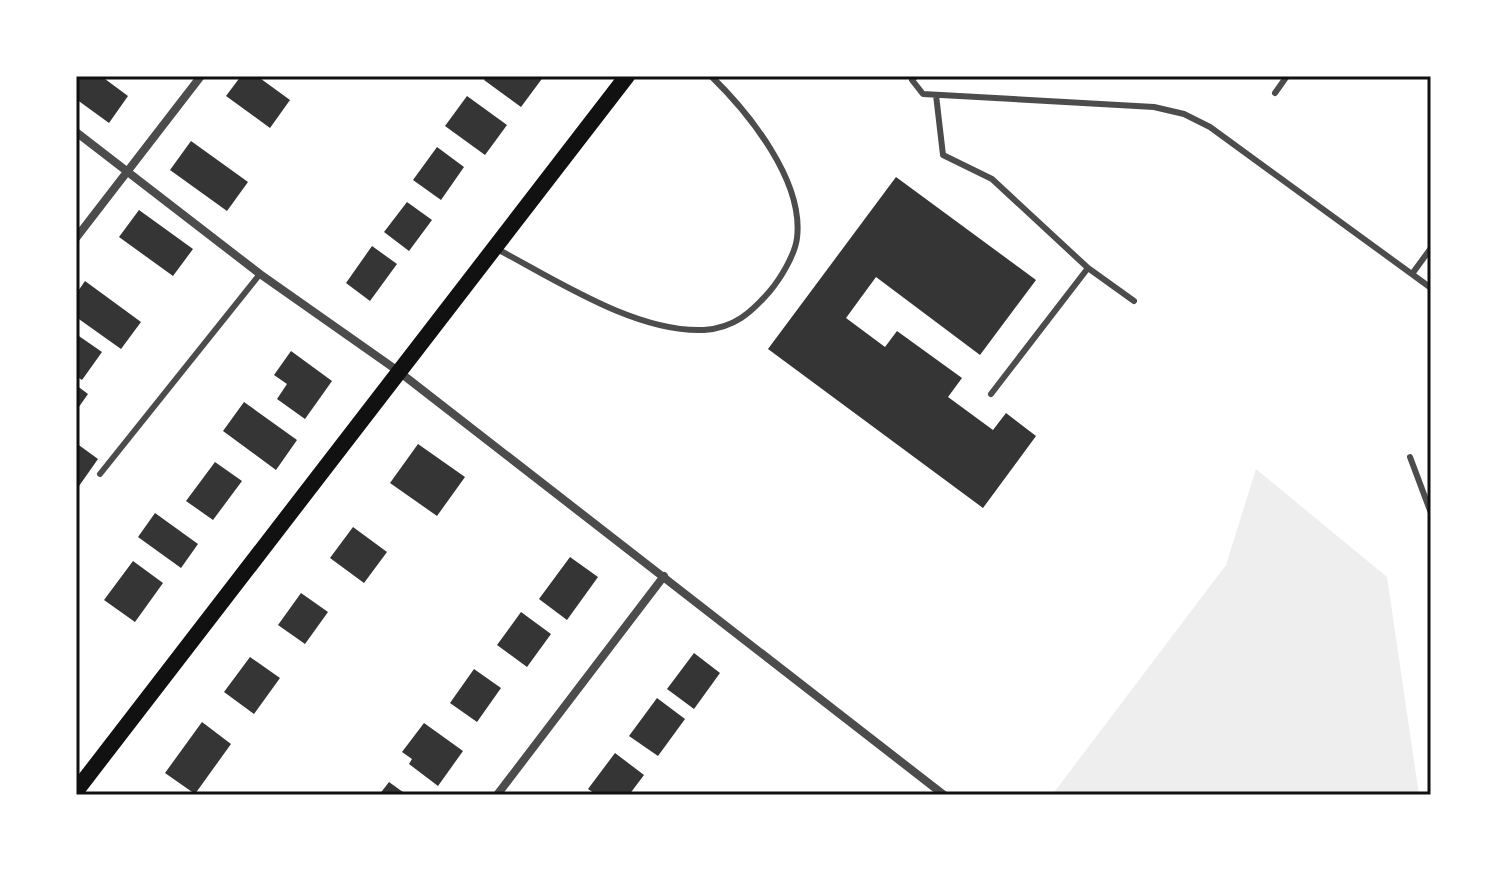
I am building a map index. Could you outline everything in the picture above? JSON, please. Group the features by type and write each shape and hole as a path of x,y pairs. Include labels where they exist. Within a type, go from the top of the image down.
{"main road":[{"path":"76,791 627,76"}],"street":[{"path":"76,238 201,76"},
{"path":"76,132 260,274 398,371 944,795"},
{"path":"497,795 664,576"}],"lane":[{"path":"494,247 624,313 663,326 703,330 730,326 753,311 778,281 797,239 793,197 766,141 735,99 711,76"},
{"path":"902,76 914,78 923,94 1154,107 1184,114 1210,127 1431,288"},
{"path":"1275,93 1287,76"},
{"path":"936,95 943,155 992,179 1088,268 1134,301"},
{"path":"1412,274 1431,248"},
{"path":"991,394 1088,268"},
{"path":"100,474 260,274"},
{"path":"1410,457 1431,513"}],"shaded area":[{"path":"1256,469 1387,577 1419,795 1052,795 1226,565"}],"building":[{"path":"76,76 101,76 128,96 109,123 76,99"},
{"path":"241,76 257,76 290,100 270,128 226,96"},
{"path":"487,76 544,76 521,107 484,80"},
{"path":"467,96 507,125 485,155 445,126"},
{"path":"191,141 248,182 227,211 170,170"},
{"path":"437,147 464,167 441,200 413,180"},
{"path":"896,177 1036,280 980,355 876,277 846,318 885,347 897,331 962,378 948,397 993,430 1006,413 1036,436 983,508 768,349"},
{"path":"407,202 432,220 409,251 384,232"},
{"path":"139,210 193,249 173,276 119,237"},
{"path":"372,246 397,264 370,301 346,283"},
{"path":"85,281 141,322 121,349 76,317 76,294"},
{"path":"76,334 102,352 82,380 76,376"},
{"path":"291,351 332,381 305,419 277,399 287,384 274,375"},
{"path":"76,385 88,394 76,411"},
{"path":"244,402 297,440 276,470 223,431"},
{"path":"76,443 98,459 79,486 76,484"},
{"path":"418,444 465,477 437,516 390,483"},
{"path":"215,462 242,481 213,520 186,501"},
{"path":"155,513 198,544 181,568 138,537"},
{"path":"353,527 387,552 364,583 330,558"},
{"path":"570,557 598,577 567,620 539,599"},
{"path":"133,561 163,583 135,622 104,600"},
{"path":"301,593 328,612 305,644 278,625"},
{"path":"521,612 551,634 527,667 497,645"},
{"path":"694,653 720,673 694,709 667,689"},
{"path":"250,657 280,678 254,714 224,692"},
{"path":"474,669 501,688 477,722 450,703"},
{"path":"657,698 685,719 658,756 629,736"},
{"path":"202,722 231,744 195,794 165,773"},
{"path":"424,723 463,751 438,786 409,764 412,759 402,752"},
{"path":"615,753 644,775 629,795 597,795 588,789"},
{"path":"389,782 407,795 379,795"}]}
